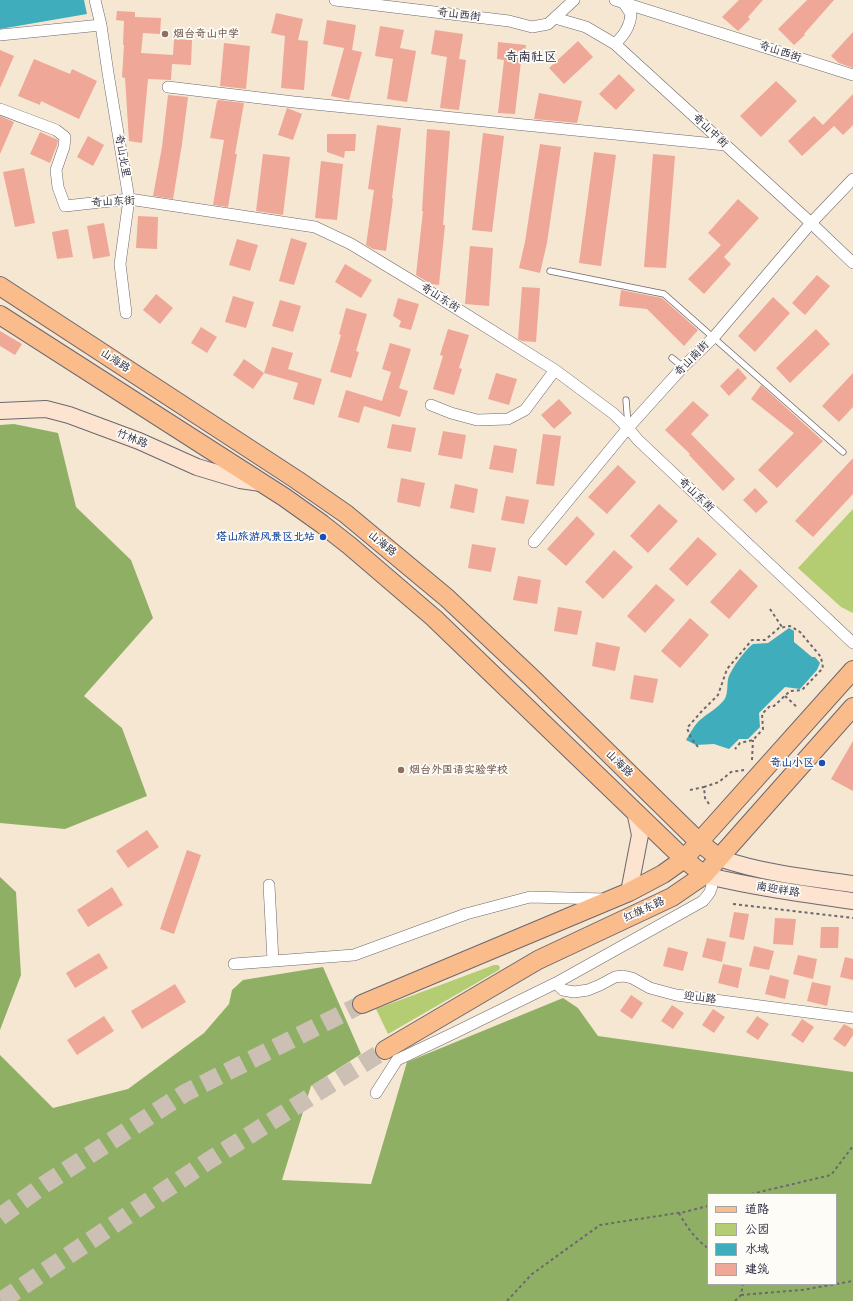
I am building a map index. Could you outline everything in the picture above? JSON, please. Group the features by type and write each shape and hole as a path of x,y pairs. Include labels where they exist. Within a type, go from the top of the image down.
{"main road":[{"name":"山海路","path":"0,286 346,514 447,598 533,679 699,842 719,858"},
{"name":"山海路","path":"0,315 284,497 350,546 434,618 684,858 704,875"},
{"name":"竹林路","path":"0,411 46,409 69,415 133,439 197,467 240,480 261,483"},
{"path":"699,842 853,670"},
{"name":"红旗东路","path":"385,1050 538,960 672,897 704,875 853,708"},
{"path":"621,896 639,844 640,836 635,811"},
{"name":"红旗东路","path":"362,1004 621,896 663,874 684,858 699,842"},
{"name":"南迎祥路","path":"719,858 738,865 853,884"},
{"name":"南迎祥路","path":"704,875 761,888 853,900"}],"street":[{"name":"奇山北里","path":"95,0 101,25 129,199 120,264 126,313"},
{"name":"奇山西街","path":"335,0 509,21 532,27 548,24 574,0"},
{"path":"615,44 624,35 630,22 631,14 619,1"},
{"name":"奇山西街","path":"619,1 853,75"},
{"name":"奇山中街","path":"555,18 586,27 615,44 853,263"},
{"path":"0,35 101,25"},
{"path":"168,87 294,102 725,146"},
{"name":"奇山东街","path":"0,109 56,130 65,137 64,147 56,170 58,187 65,206 129,199 315,227 350,244 555,370 614,414 638,440 853,643"},
{"name":"奇山南街","path":"534,542 628,428 683,368 714,337 811,223 853,179"},
{"path":"431,405 451,413 477,420 508,419 525,410 555,370"},
{"path":"376,1093 397,1060 454,1034 556,983 702,901 712,889 712,882 704,875"},
{"path":"269,885 273,961"},
{"path":"234,964 354,955 466,914 530,897 621,896"},
{"name":"迎山路","path":"556,983 563,990 574,992 588,990 615,977 623,976 632,978 650,988 676,995 853,1018"}],"lane":[{"path":"550,271 664,294 843,452"},
{"path":"672,358 683,368"},
{"path":"626,400 628,428"}],"path":[{"path":"770,609 782,627"},
{"path":"698,747 691,738 687,728 718,695 727,669 752,640 765,640 779,628 790,626 800,632 821,657 823,668 802,690 790,691 774,706 770,706 762,714 763,729 753,740 740,742 735,749"},
{"path":"785,696 798,708"},
{"path":"752,760 753,740"},
{"path":"690,790 719,782 731,772 744,770"},
{"path":"704,787 705,798 709,804"},
{"path":"733,904 853,918"},
{"path":"755,1193 831,1175 853,1146"},
{"path":"507,1301 532,1274 600,1225 679,1213 707,1206"},
{"path":"679,1213 687,1226 707,1248"},
{"path":"837,1284 853,1281"},
{"path":"735,1301 741,1294 743,1285"},
{"path":"741,1294 802,1290 830,1285"}],"green space":[{"path":"14,424 58,433 76,507 131,560 153,618 84,696 122,728 147,796 65,829 0,823 0,425"},
{"path":"853,509 853,613 841,607 798,568"},
{"path":"0,877 16,892 21,975 0,1030"},
{"path":"494,965 498,965 500,967 499,970 388,1034 376,1009"},
{"path":"323,967 361,1054 311,1086 282,1180 371,1184 407,1062 563,998 578,1008 598,1036 853,1072 853,1301 0,1301 0,1055 53,1108 128,1089 204,1033 229,1004 232,990 243,980"}],"water":[{"path":"0,0 84,0 87,14 0,29"},
{"path":"789,628 794,631 794,642 812,657 815,657 820,663 817,670 800,689 785,687 759,713 760,727 748,739 739,739 729,749 714,744 696,745 686,740 698,722 719,706 724,700 728,679 735,665 746,651 753,644 768,643"}],"building":[{"path":"739,0 763,0 748,17 750,19 738,31 722,17"},
{"path":"807,0 834,0 804,34 805,35 794,45 778,29"},
{"path":"117,11 135,12 135,17 161,18 160,34 143,33 141,53 173,55 174,39 192,40 191,65 172,64 171,80 148,79 142,143 129,141 125,78 122,77 124,21 116,20"},
{"path":"276,13 303,19 298,40 308,41 304,90 281,88 285,36 271,33"},
{"path":"327,20 356,25 352,50 362,52 349,100 331,96 344,48 323,44"},
{"path":"380,26 404,30 400,48 416,51 407,102 387,99 393,59 375,56"},
{"path":"435,30 463,34 459,59 466,60 459,110 440,108 447,57 431,54"},
{"path":"853,32 853,68 839,63 831,56"},
{"path":"578,41 593,57 564,84 549,68"},
{"path":"498,42 526,45 524,62 521,61 515,114 498,113 504,60 497,59"},
{"path":"224,43 250,46 246,89 220,86"},
{"path":"0,50 14,56 0,88"},
{"path":"34,59 70,74 72,69 97,81 79,119 41,101 40,105 18,96"},
{"path":"619,74 635,90 616,110 599,94"},
{"path":"776,81 797,101 761,137 740,116"},
{"path":"539,93 582,101 577,123 534,119"},
{"path":"853,94 853,125 843,135 834,126 802,156 788,141 814,116 823,125"},
{"path":"168,95 188,97 173,199 153,196 162,147"},
{"path":"217,101 244,103 228,207 213,205 224,140 210,138"},
{"path":"287,108 302,114 293,140 278,135"},
{"path":"0,116 14,122 0,154"},
{"path":"377,125 401,128 386,251 373,249 366,245 374,190 368,189"},
{"path":"427,129 450,131 443,225 445,225 439,285 431,284 416,275 423,211"},
{"path":"40,132 58,140 50,163 30,154"},
{"path":"483,133 504,136 492,232 472,230"},
{"path":"327,134 356,134 355,151 345,151 344,158 327,152"},
{"path":"88,136 104,145 93,166 77,157"},
{"path":"540,144 561,147 547,243 540,273 519,268 525,242"},
{"path":"594,152 616,155 601,266 579,263"},
{"path":"263,154 290,157 283,215 256,211"},
{"path":"653,154 675,156 666,268 644,267"},
{"path":"321,161 343,164 337,220 315,218"},
{"path":"24,168 35,223 15,227 3,172"},
{"path":"738,199 759,218 724,257 731,264 704,294 688,279 721,245 708,233"},
{"path":"138,216 158,217 157,249 136,248"},
{"path":"104,223 110,256 93,259 87,226"},
{"path":"68,229 73,257 57,259 52,232"},
{"path":"291,238 307,243 294,285 279,281"},
{"path":"237,239 258,245 250,271 229,265"},
{"path":"470,246 493,248 489,306 465,304"},
{"path":"345,264 372,280 361,298 335,282"},
{"path":"817,275 830,286 805,315 792,303"},
{"path":"522,287 540,288 536,342 522,341 518,339"},
{"path":"621,290 662,298 698,330 684,346 647,309 619,306"},
{"path":"156,294 173,308 160,324 143,310"},
{"path":"233,296 254,302 246,328 225,322"},
{"path":"773,297 790,313 755,352 738,336"},
{"path":"398,298 419,304 411,330 399,327 401,321 393,316"},
{"path":"280,300 301,306 293,332 272,326"},
{"path":"346,308 367,314 356,351 359,352 351,378 330,372 341,335 339,334"},
{"path":"201,327 217,337 207,353 191,343"},
{"path":"448,329 469,335 459,368 462,369 454,395 433,389 443,356 440,355"},
{"path":"816,329 830,344 790,383 776,368"},
{"path":"0,331 22,344 15,355 0,346"},
{"path":"390,343 411,349 399,388 408,391 400,417 364,406 359,423 338,417 346,390 382,401 391,372 382,369"},
{"path":"272,347 293,353 288,369 322,379 314,405 293,399 298,383 264,373"},
{"path":"244,359 264,373 253,389 233,375"},
{"path":"738,368 747,378 729,396 720,386"},
{"path":"496,373 517,379 509,405 488,399"},
{"path":"853,373 853,407 839,422 822,406"},
{"path":"761,385 823,441 777,488 758,470 794,433 751,399"},
{"path":"559,399 572,413 554,429 541,415"},
{"path":"693,401 709,415 691,434 735,479 723,491 689,455 690,454 665,430"},
{"path":"392,424 416,428 411,452 387,448"},
{"path":"443,431 466,435 462,459 438,455"},
{"path":"543,434 561,436 554,486 536,484"},
{"path":"494,445 517,449 513,473 489,469"},
{"path":"853,458 853,494 813,537 795,521"},
{"path":"618,465 636,482 607,514 588,497"},
{"path":"401,478 425,483 420,507 397,502"},
{"path":"455,484 478,489 474,513 450,508"},
{"path":"755,488 768,502 756,513 743,500"},
{"path":"506,496 529,500 524,524 501,520"},
{"path":"659,504 678,521 648,553 630,536"},
{"path":"577,516 595,534 566,566 547,549"},
{"path":"698,537 717,554 687,586 669,569"},
{"path":"472,544 496,548 491,572 468,568"},
{"path":"614,550 633,567 603,599 585,582"},
{"path":"740,569 758,586 729,619 710,602"},
{"path":"518,576 541,580 537,604 513,600"},
{"path":"656,584 675,600 645,633 627,616"},
{"path":"558,607 582,611 577,635 554,631"},
{"path":"690,618 709,635 680,668 661,651"},
{"path":"596,642 620,647 615,671 592,666"},
{"path":"634,675 658,679 653,703 630,699"},
{"path":"853,741 853,791 831,779"},
{"path":"147,830 159,847 128,868 116,851"},
{"path":"187,850 201,855 174,934 160,929"},
{"path":"112,887 123,905 88,927 77,910"},
{"path":"734,912 749,914 744,940 729,937"},
{"path":"775,918 796,919 793,945 773,944"},
{"path":"821,927 839,927 838,948 820,948"},
{"path":"707,938 726,942 722,962 702,957"},
{"path":"754,946 774,951 769,970 749,966"},
{"path":"668,947 688,952 683,971 663,966"},
{"path":"99,953 108,968 75,988 66,973"},
{"path":"798,955 817,959 813,979 793,974"},
{"path":"845,957 853,959 853,980 840,977"},
{"path":"723,964 742,968 738,988 718,983"},
{"path":"770,975 789,980 785,999 765,994"},
{"path":"812,982 831,986 827,1006 807,1001"},
{"path":"175,984 186,1002 142,1029 131,1011"},
{"path":"631,995 643,1003 632,1019 620,1011"},
{"path":"672,1005 684,1013 673,1029 661,1021"},
{"path":"713,1009 725,1017 714,1033 702,1025"},
{"path":"104,1016 114,1031 77,1055 67,1040"},
{"path":"757,1016 769,1024 758,1040 746,1032"},
{"path":"802,1019 814,1027 803,1043 791,1035"},
{"path":"844,1024 853,1029 853,1035 845,1047 833,1039"}],"tunnel":[{"path":"0,1217 45,1184 185,1093 362,1004"},
{"path":"1,1301 205,1163 385,1050"}],"place":[{"name":"烟台奇山中学","path":"165,34"},
{"name":"塔山旅游风景区北站","path":"323,537"},
{"name":"奇山小区","path":"822,763"},
{"name":"烟台外国语实验学校","path":"401,770"}],"district":[{"name":"奇南社区","path":"531,58"}]}
